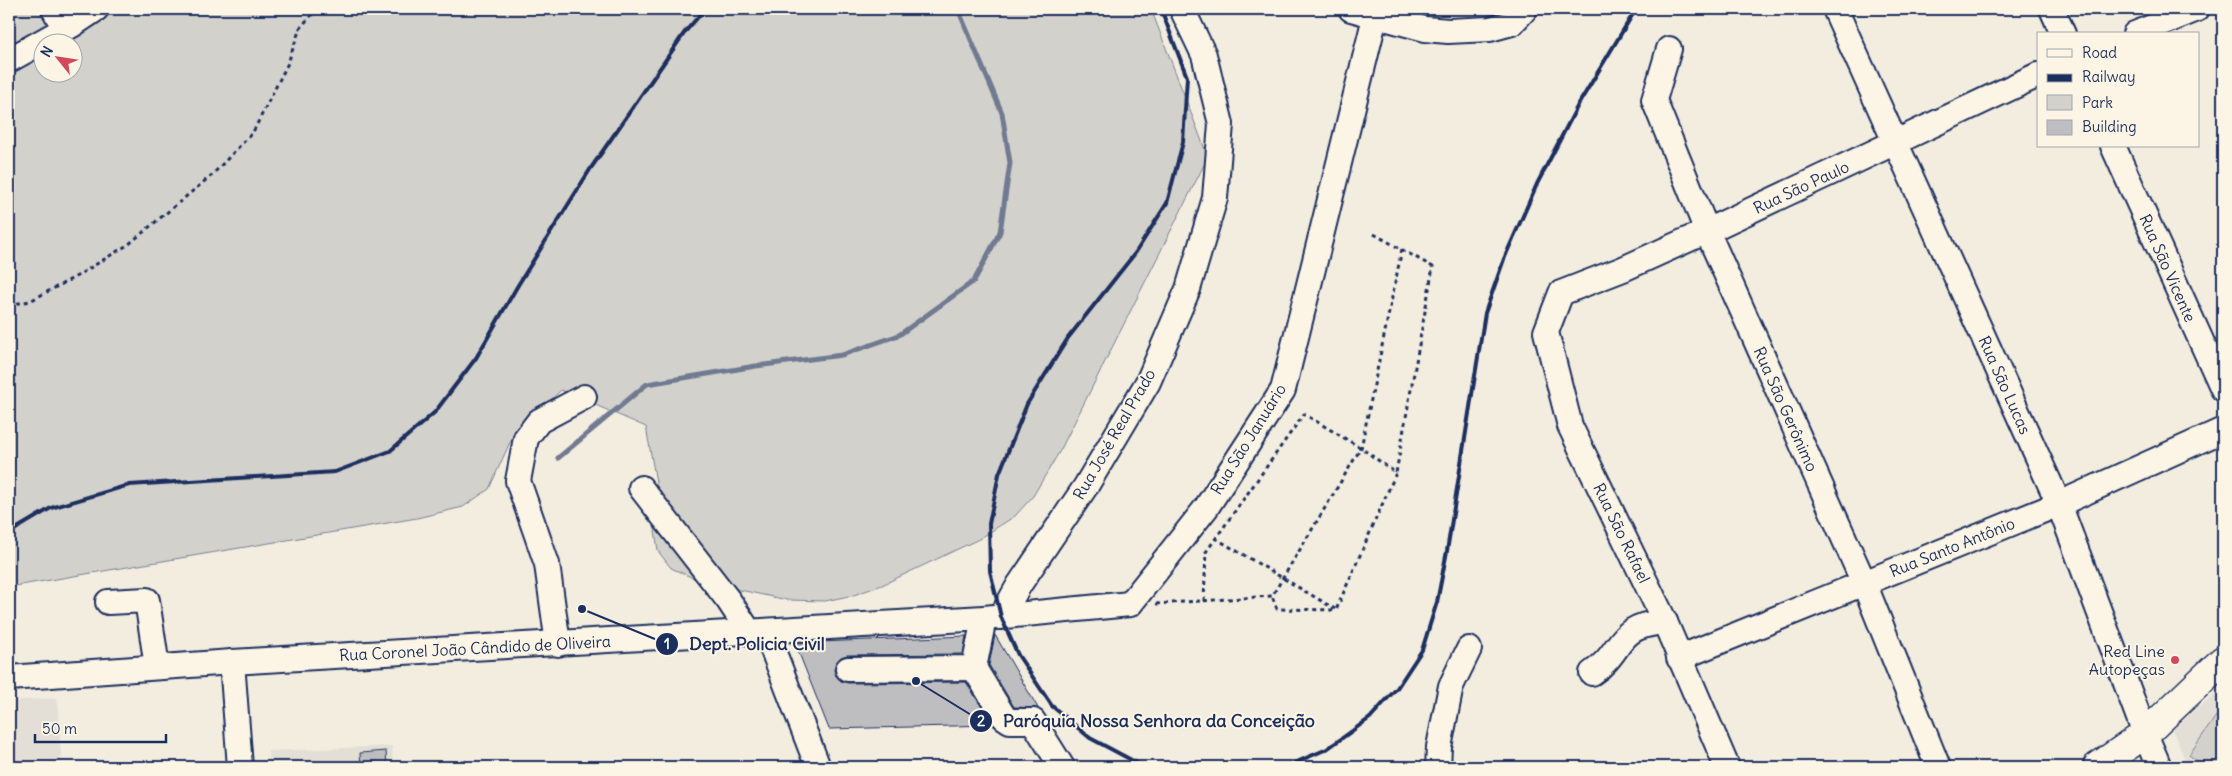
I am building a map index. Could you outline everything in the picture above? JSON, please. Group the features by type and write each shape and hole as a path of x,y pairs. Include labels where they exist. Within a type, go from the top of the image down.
{"main road":[{"path":"2097,767 2145,734 2223,660"}],"street":[{"path":"9,60 59,19 96,9"},
{"name":"Rua José Real Prado","path":"974,668 993,618 1019,585 1086,486 1148,382 1188,288 1215,198 1221,124 1204,56 1182,9"},
{"path":"1351,9 1376,13 1432,30 1448,31 1490,29 1512,23 1525,9"},
{"name":"Rua São Lucas","path":"1835,9 2059,504 2145,734 2160,767"},
{"path":"2052,9 2061,32"},
{"path":"2140,32 2197,9"},
{"name":"Rua São Januário","path":"1130,604 1206,508 1283,390 1376,13"},
{"name":"Rua São Gerônimo","path":"1669,49 1654,100 1707,231 1864,583 1938,767"},
{"name":"Rua São Paulo","path":"1561,293 1623,269 1707,231 2037,75"},
{"name":"Rua São Vicente","path":"2114,148 2223,389"},
{"name":"Rua São Rafael","path":"1561,293 1546,332 1570,426 1665,622 1727,767"},
{"path":"558,644 547,564 518,481 526,438 539,421 584,397"},
{"name":"Rua Santo Antônio","path":"1679,658 2059,504 2223,430"},
{"path":"641,488 729,601 758,633 818,767"},
{"path":"108,602 147,600 157,667"},
{"path":"993,618 1130,604"},
{"name":"Rua Coronel João Cândido de Oliveira","path":"9,678 232,662 993,618"},
{"path":"1592,673 1604,663 1627,632 1646,624 1665,622"},
{"path":"1438,767 1439,747 1451,686 1469,649"},
{"path":"232,662 240,767"},
{"path":"848,669 974,668 1004,717 1010,722 1033,721 1062,767"}],"path":[{"path":"9,305 30,301 77,276 129,244 212,175 253,132 288,62 300,28 317,9"},
{"path":"1336,610 1396,473 1433,267 1374,234"},
{"path":"1272,596 1361,448 1402,249"},
{"path":"1204,601 1206,552 1304,414 1361,448 1396,473"},
{"path":"1215,538 1336,610"},
{"path":"1130,604 1272,596"},
{"path":"1272,596 1277,609 1336,610"}],"shaded area":[{"path":"2223,687 2223,767 2188,767 2172,729"},
{"path":"57,698 62,767 9,767 9,701"},
{"path":"392,746 393,767 269,767 268,751"}],"green space":[{"path":"9,9 1151,9 1208,157 1061,449 1033,496 1015,516 979,539 882,585 854,595 825,601 787,600 702,582 671,568 658,551 654,523 656,482 646,427 561,390 510,442 489,489 463,507 417,518 9,587"},
{"path":"2223,706 2223,767 2206,767 2189,755"}],"building":[{"path":"995,635 1038,708 1014,707 989,665"},
{"path":"966,636 963,654 847,655 841,657 836,663 834,670 836,676 841,681 848,683 966,682 993,725 829,729 795,643"},
{"path":"386,751 387,767 361,767 360,753"}],"waterway":[{"path":"558,458 647,384 756,366 842,355 899,335 974,281 1000,232 1010,163 1002,113 958,9"}],"railway":[{"path":"9,533 51,508 129,485 335,472 390,451 435,412 476,358 518,285 591,168 685,32 705,9"},
{"path":"1155,767 1139,764 1090,738 1052,706 1018,655 1001,617 990,571 989,524 999,474 1027,404 1068,338 1136,252 1167,203 1183,142 1187,77 1161,9"},
{"path":"1285,767 1327,749 1370,718 1397,688 1422,650 1437,602 1447,551 1485,313 1504,259 1537,184 1578,105 1636,9"}],"place":[{"name":"Dept. Policia Civil","path":"582,609"},
{"name":"Red Line Autopeças","path":"2175,660"},
{"name":"Paróquia Nossa Senhora da Conceição","path":"916,681"}]}
